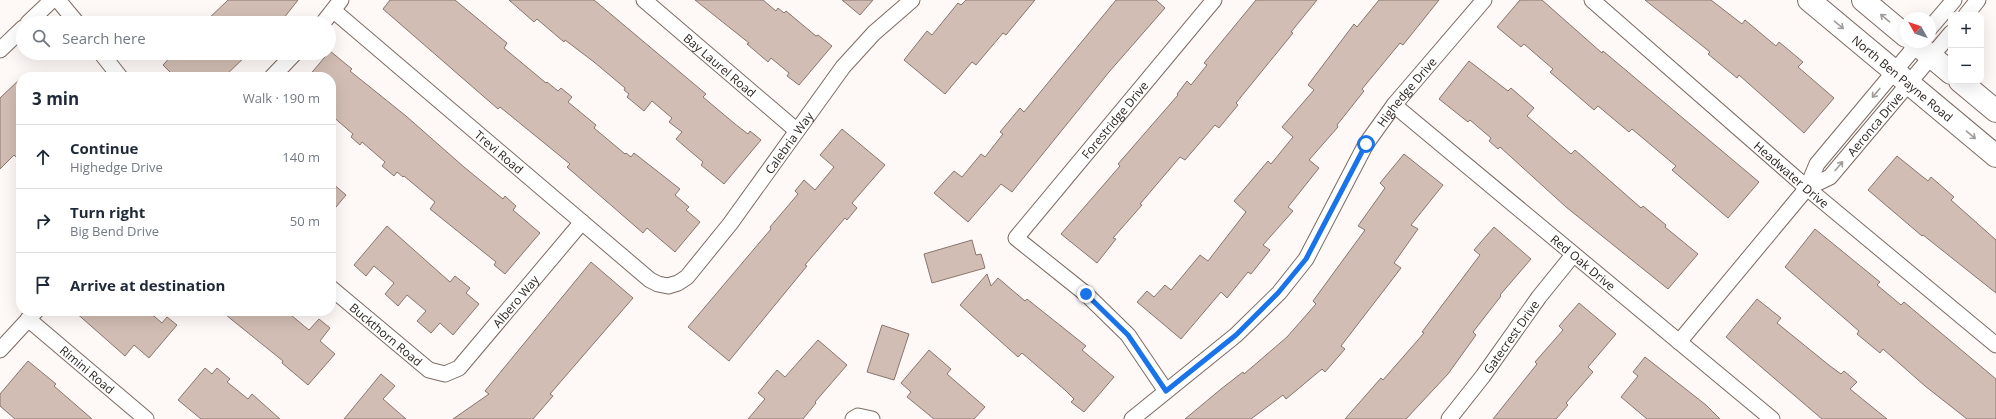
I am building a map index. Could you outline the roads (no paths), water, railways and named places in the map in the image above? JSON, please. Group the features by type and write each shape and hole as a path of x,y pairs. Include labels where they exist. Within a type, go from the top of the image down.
{"street":[{"path":"35,16 52,0"},
{"path":"58,0 71,16"},
{"name":"Bay Laurel Road","path":"644,0 796,130"},
{"name":"Calebria Way","path":"668,286 678,283 686,277 715,243 828,86 857,51 912,0"},
{"name":"Forestridge Drive","path":"1166,391 1128,335 1086,294 1016,238 1214,0"},
{"name":"Highedge Drive","path":"1132,419 1236,335 1278,293 1306,259 1366,144 1394,105 1484,0"},
{"name":"Headwater Drive","path":"1592,0 1807,188 1996,344"},
{"name":"North Ben Payne Road","path":"1809,0 1996,156"},
{"path":"1863,0 1900,28"},
{"name":"Aeronca Drive","path":"1936,22 1954,0"},
{"path":"1968,12 1978,0"},
{"path":"329,16 338,5"},
{"name":"Trevi Road","path":"338,5 582,222 650,280 658,284 668,286"},
{"name":"Aeronca Drive","path":"1936,37 1948,34"},
{"path":"0,50 16,35"},
{"name":"Aeronca Drive","path":"1679,342 1807,188 1817,164 1902,77 1916,48"},
{"path":"1925,48 1948,70"},
{"path":"107,60 116,72"},
{"path":"277,72 288,60"},
{"path":"1964,84 1996,111"},
{"name":"Red Oak Drive","path":"1394,105 1772,419"},
{"name":"Albero Way","path":"445,374 459,368 582,222"},
{"name":"Gatecrest Drive","path":"1449,419 1479,382 1539,297 1574,255"},
{"name":"Buckthorn Road","path":"336,292 429,370 445,374"},
{"path":"0,350 31,316"},
{"name":"Rimini Road","path":"33,316 146,419"},
{"path":"853,419 858,416 872,419"}]}
